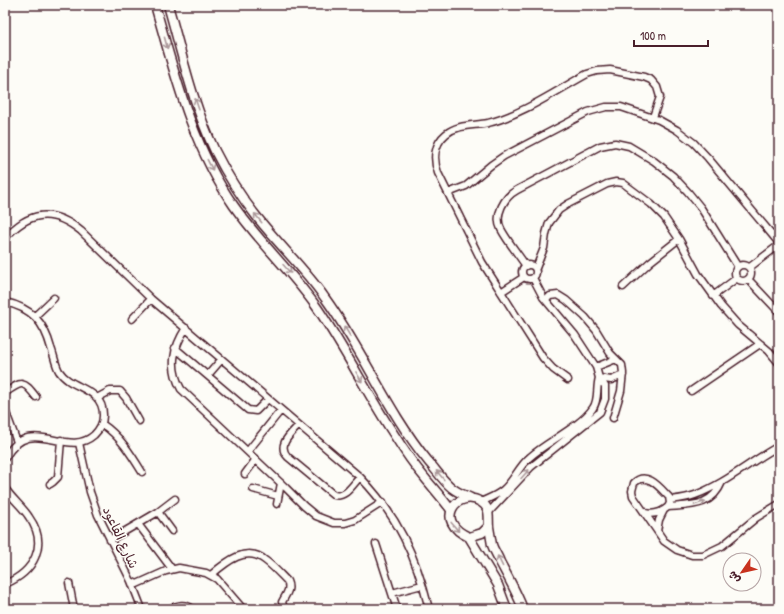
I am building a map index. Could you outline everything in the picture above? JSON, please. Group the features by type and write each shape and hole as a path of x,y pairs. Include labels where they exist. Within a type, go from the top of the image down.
{"street":[{"path":"156,5 188,116 207,160 219,182 243,218 300,285 314,304 394,435 416,467 451,510"},
{"path":"168,5 188,78 203,122 215,151 233,183 257,217 303,269 326,299 346,330 396,416 424,456 447,484 485,505 489,512 489,526 493,546 523,609"},
{"path":"568,380 558,373 543,358 473,245 438,173 435,159 438,145 445,134 456,128 486,123 508,116 592,72 602,70 610,70 644,77 651,80 658,88 660,97 653,117"},
{"path":"448,193 466,186 504,156 594,110 606,107 621,107 653,117 677,130 701,150 779,244 750,267"},
{"path":"526,266 501,229 499,220 500,211 506,199 517,190 600,146 615,143 629,146 644,155 663,168 681,185 701,208 738,267"},
{"path":"524,277 529,279 533,278 537,274 536,268 544,248 547,229 555,214 568,204 613,182 619,182 626,185 651,204 669,224 698,274 713,296 738,325 779,363"},
{"path":"5,238 12,230 27,219 38,215 45,215 68,221 81,231 151,299 221,360 360,476 383,502 409,547 417,566 429,608 419,609"},
{"path":"624,287 650,262 679,239"},
{"path":"744,264 750,267 751,274 748,279 742,281 737,278 735,272 738,267 744,264"},
{"path":"526,266 531,265 536,268"},
{"path":"524,277 522,272 526,266"},
{"path":"501,292 524,277"},
{"path":"489,512 531,467 600,412 605,399 605,386 599,378 596,367 575,335 546,300 533,278"},
{"path":"713,296 737,278"},
{"path":"748,279 779,312"},
{"path":"546,300 552,295 558,295 569,302 590,324 622,365 623,375 620,398 613,418"},
{"path":"35,316 54,298"},
{"path":"132,318 151,299"},
{"path":"5,302 22,307 35,316 47,333 56,365 62,374 70,381 97,398 100,402 103,413 102,424 90,438 79,443 34,437 24,438 18,442 5,458"},
{"path":"186,328 175,348 174,355 173,369 181,389 248,451 310,512 334,523 345,523 355,520 383,502"},
{"path":"691,391 760,344"},
{"path":"175,348 250,411 259,410 268,399"},
{"path":"596,367 616,359"},
{"path":"208,375 221,360"},
{"path":"599,378 611,380 623,375"},
{"path":"481,502 493,497 504,489 519,468 530,457 557,436 578,423 594,407 599,378"},
{"path":"5,393 16,384 22,383 27,386 36,397"},
{"path":"97,398 110,391 120,391 126,398 139,421"},
{"path":"594,407 600,412"},
{"path":"5,410 18,442"},
{"path":"248,451 281,410"},
{"path":"102,424 111,430 123,442 142,472"},
{"path":"299,425 284,444 283,451 288,457 334,495 338,496 344,494 360,476"},
{"path":"557,436 560,443"},
{"path":"50,484 58,477 61,440"},
{"name":"شارع القاعود","path":"79,443 90,492 98,515 131,582 137,584 172,569 179,568 200,571 217,579 242,609"},
{"path":"645,513 655,514 667,506 722,482 753,461 779,446"},
{"path":"245,474 256,459"},
{"path":"657,531 659,520 667,506 669,497 653,481 644,479 636,481 633,485 632,494 634,499 664,541 677,550 692,555 703,555 722,546 760,515 779,504"},
{"path":"667,506 693,506 706,501 716,493 722,482"},
{"path":"277,504 281,483"},
{"path":"5,488 10,496 30,518 35,527 38,546 34,560 30,567 17,579 5,584"},
{"path":"252,489 278,496"},
{"path":"471,498 460,502 451,510 450,520 453,526 461,533 469,537 498,585 507,609"},
{"path":"110,540 158,512 174,499"},
{"path":"158,512 172,531"},
{"path":"138,524 172,569"},
{"path":"469,537 482,533 489,526"},
{"path":"376,544 397,609"},
{"path":"211,575 225,563 240,555 247,554 260,556 266,560 287,581 289,585 282,602 284,609"},
{"path":"498,585 510,580"},
{"path":"131,582 142,609"},
{"path":"69,583 74,609"},
{"path":"392,594 422,585"},
{"path":"169,609 181,605 186,605 193,609"}]}
